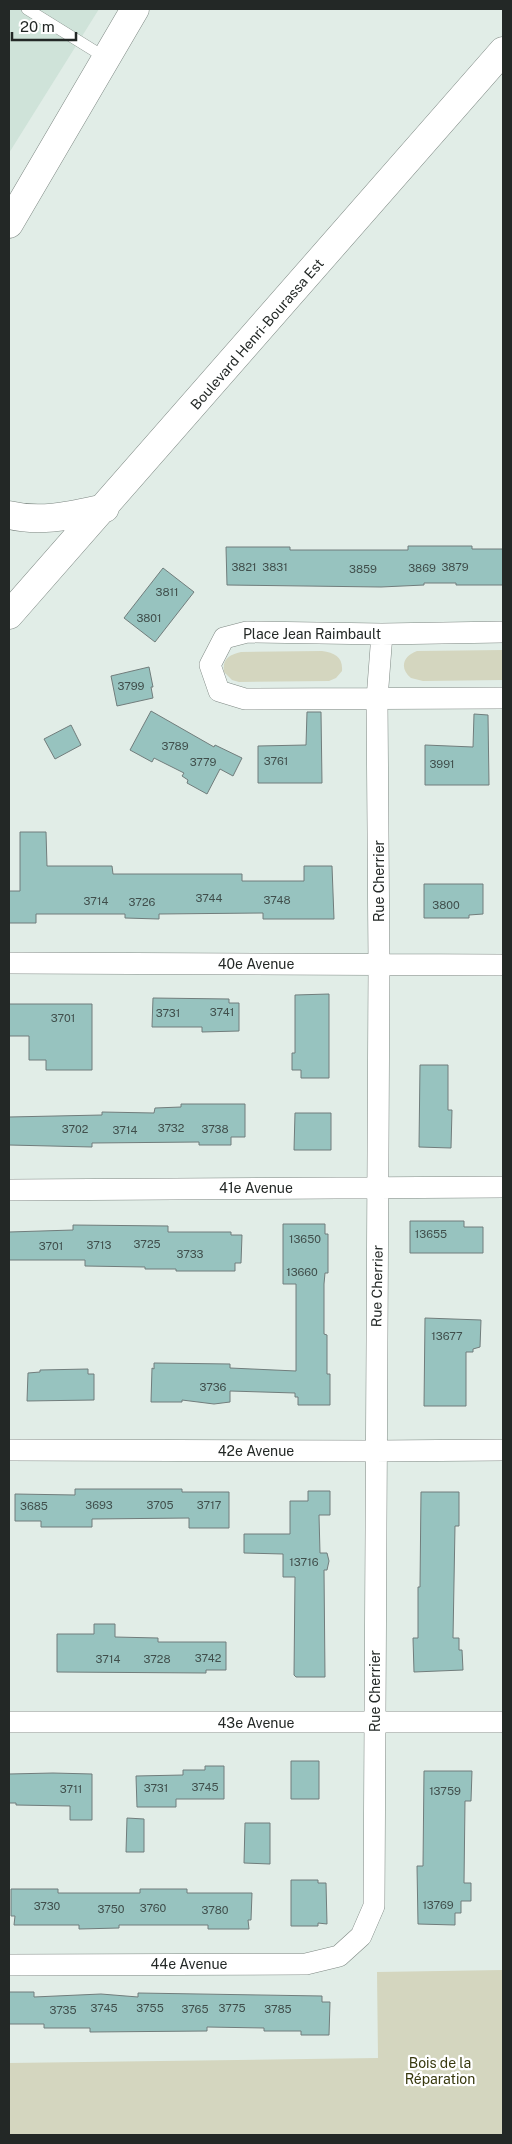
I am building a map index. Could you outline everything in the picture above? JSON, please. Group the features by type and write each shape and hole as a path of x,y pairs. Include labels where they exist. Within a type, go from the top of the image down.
{"main road":[{"path":"9,224 135,9"},
{"name":"Boulevard Henri-Bourassa Est","path":"9,616 503,52"},
{"path":"473,86 503,75"},
{"path":"9,515 34,520 105,508"}],"street":[{"name":"Place Jean Raimbault","path":"503,632 382,634 247,632 224,638 210,665 219,691 245,699 503,698"},
{"name":"Rue Cherrier","path":"361,1936 374,1906 379,965 377,699 382,634"},
{"name":"40e Avenue","path":"9,962 503,965"},
{"name":"41e Avenue","path":"9,1190 503,1187"},
{"name":"42e Avenue","path":"9,1450 503,1450"},
{"name":"43e Avenue","path":"9,1722 503,1722"},
{"name":"44e Avenue","path":"9,1965 306,1964 339,1956 361,1936"}],"lane":[{"path":"27,9 106,58"},
{"path":"44,19 50,9"}],"shaded area":[{"path":"9,9 99,9 9,153"}],"green space":[{"path":"503,650 503,680 423,681 411,678 404,666 408,656 417,651"},
{"path":"322,651 337,656 342,666 342,671 336,678 329,681 239,682 232,680 224,672 224,664 227,658 241,652"},
{"name":"Bois de la Réparation","path":"503,1970 503,2135 9,2135 9,2063 378,2058 377,1972"}],"building":[{"path":"408,546 472,546 472,549 503,549 503,585 424,583 424,585 381,587 227,585 226,547 290,547 290,550 408,550"},
{"path":"163,568 194,592 155,642 124,618"},
{"path":"149,667 153,698 117,706 111,676"},
{"path":"151,711 214,747 215,745 242,758 233,776 220,769 207,794 187,783 188,780 182,776 184,773 154,758 152,762 130,750"},
{"path":"307,712 321,712 322,783 258,783 258,746 306,745"},
{"path":"474,714 488,715 489,785 425,785 425,745 473,747"},
{"path":"71,725 81,745 55,759 44,739"},
{"path":"20,832 46,832 47,866 112,866 113,874 242,874 242,881 304,881 304,866 332,866 334,919 263,919 263,913 159,914 159,919 125,918 125,914 36,914 36,923 9,923 9,891 20,891"},
{"path":"424,884 483,884 483,914 469,915 469,918 424,918"},
{"path":"329,994 329,1078 301,1078 301,1070 292,1070 292,1053 295,1053 295,995"},
{"path":"153,998 229,999 229,1003 239,1003 239,1031 202,1032 202,1027 152,1027"},
{"path":"9,1004 92,1004 92,1070 46,1070 46,1060 29,1060 29,1036 9,1036"},
{"path":"420,1065 448,1065 448,1110 452,1110 451,1148 419,1147"},
{"path":"181,1104 245,1104 245,1137 231,1137 231,1145 199,1145 199,1142 92,1143 92,1147 9,1145 9,1117 102,1115 102,1112 154,1113 155,1108 181,1107"},
{"path":"295,1113 331,1113 331,1150 294,1150"},
{"path":"410,1221 464,1221 464,1227 483,1227 483,1253 410,1253"},
{"path":"283,1224 325,1224 325,1234 328,1234 328,1273 325,1273 324,1284 324,1334 327,1335 327,1374 330,1374 330,1405 298,1405 298,1397 295,1397 295,1393 230,1391 230,1402 214,1404 182,1400 182,1402 151,1402 152,1368 154,1369 154,1363 230,1364 230,1368 296,1371 296,1284 283,1284"},
{"path":"73,1225 168,1226 168,1232 231,1232 231,1235 242,1235 241,1263 235,1263 235,1271 176,1271 176,1269 145,1269 145,1267 85,1266 85,1260 9,1260 9,1232 73,1230"},
{"path":"425,1318 481,1320 480,1347 473,1349 473,1352 466,1352 466,1406 424,1406"},
{"path":"88,1369 88,1374 94,1374 94,1400 27,1401 28,1373 40,1372 40,1370"},
{"path":"75,1489 182,1489 182,1492 229,1492 229,1528 189,1528 189,1518 92,1519 92,1527 41,1527 41,1521 15,1521 15,1494 75,1495"},
{"path":"308,1491 330,1491 330,1515 319,1515 320,1553 327,1553 329,1561 327,1570 324,1570 325,1677 296,1677 294,1675 295,1577 283,1577 283,1554 244,1553 244,1534 290,1534 290,1501 308,1501"},
{"path":"421,1492 459,1492 459,1526 455,1526 453,1638 459,1638 463,1670 414,1672 413,1638 418,1638 418,1587 420,1587"},
{"path":"94,1624 115,1624 115,1637 158,1638 158,1642 226,1642 226,1670 206,1670 206,1673 57,1672 57,1634 94,1634"},
{"path":"291,1761 319,1761 319,1799 291,1799"},
{"path":"205,1766 224,1766 224,1799 176,1799 176,1807 137,1807 136,1776 183,1775 183,1770 205,1770"},
{"path":"424,1771 472,1771 471,1801 465,1801 464,1883 471,1883 471,1901 461,1901 461,1913 455,1913 455,1925 418,1924 417,1866 423,1866"},
{"path":"9,1774 92,1774 92,1820 70,1820 70,1806 16,1805 16,1803 9,1803"},
{"path":"127,1818 144,1819 144,1852 126,1852"},
{"path":"245,1823 270,1823 270,1864 244,1863"},
{"path":"291,1880 318,1880 318,1883 326,1883 327,1924 291,1926"},
{"path":"11,1889 58,1889 58,1893 140,1893 140,1889 187,1889 187,1893 252,1893 251,1920 248,1920 249,1929 208,1929 208,1925 119,1925 119,1928 79,1929 79,1925 14,1925 15,1916 11,1916"},
{"path":"9,1992 34,1992 34,1997 101,1994 138,1997 138,1993 322,1996 322,2002 330,2002 329,2035 301,2035 301,2031 264,2031 264,2028 207,2027 207,2031 90,2032 90,2028 44,2028 44,2024 9,2024"}]}
